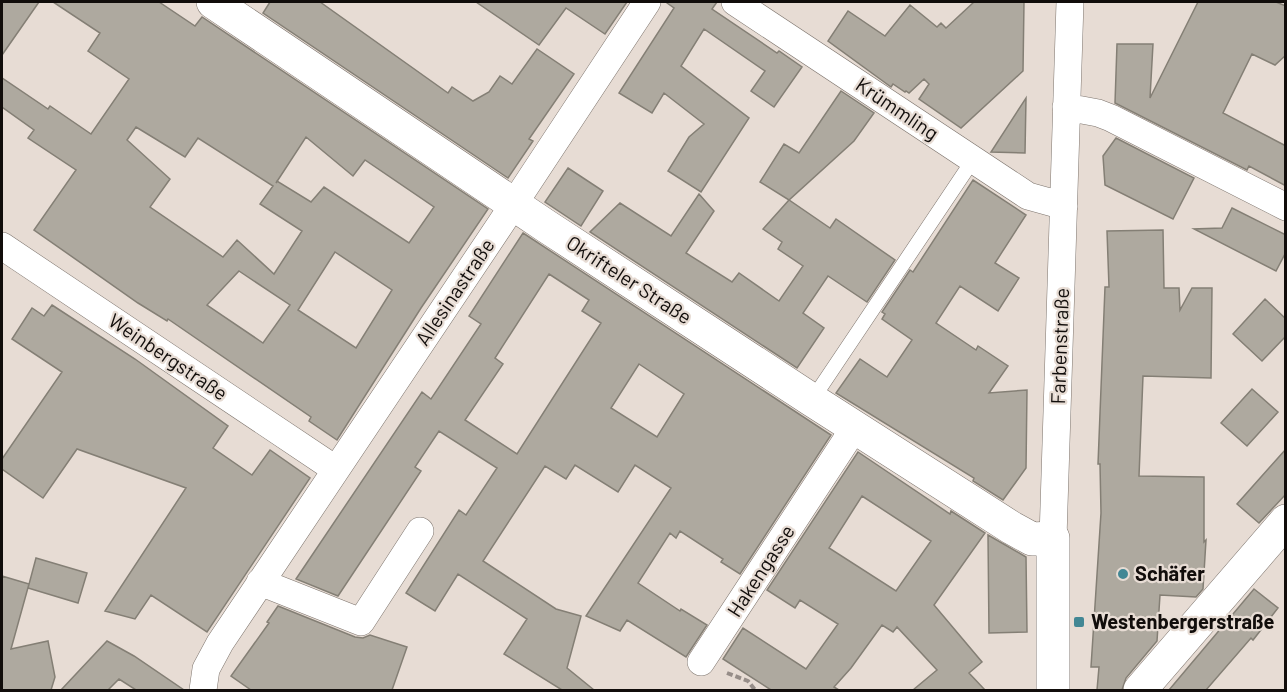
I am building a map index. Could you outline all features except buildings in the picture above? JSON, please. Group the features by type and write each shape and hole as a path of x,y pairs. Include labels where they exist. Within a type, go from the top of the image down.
{"street":[{"name":"Okrifteler Straße","path":"213,2 812,400 1032,539 1053,538"},
{"name":"Allesinastraße","path":"204,690 206,669 220,643 647,2"},
{"name":"Krümmling","path":"735,2 1028,196 1064,206"},
{"name":"Farbenstraße","path":"1053,690 1053,538 1070,2"},
{"path":"1066,107 1111,118 1286,207"},
{"name":"Weinbergstraße","path":"2,246 335,469"},
{"name":"Hakengasse","path":"701,662 855,427"},
{"path":"1140,690 1283,527"},
{"path":"261,582 361,622 420,531"}],"lane":[{"path":"812,400 973,160"}],"path":[{"path":"701,662 747,681 755,690"}],"place":[{"name":"Schäfer","path":"1123,574"},
{"name":"Westenbergerstraße","path":"1079,622"}]}
